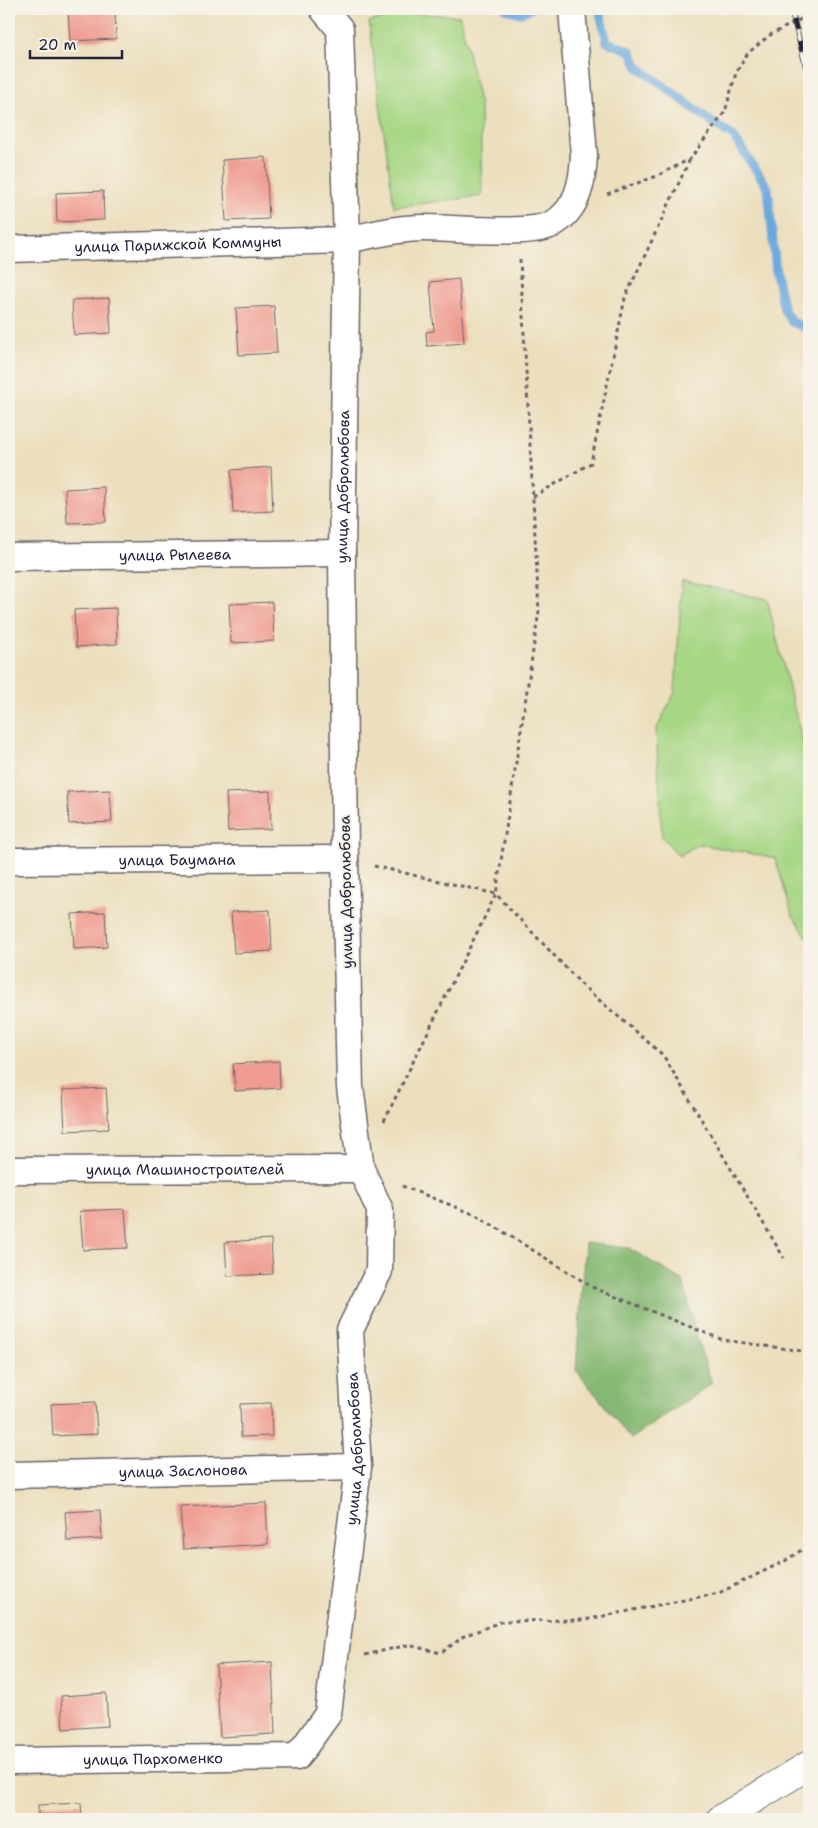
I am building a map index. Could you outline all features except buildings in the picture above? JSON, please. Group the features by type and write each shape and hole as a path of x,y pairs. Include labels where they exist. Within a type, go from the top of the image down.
{"main road":[{"path":"721,1819 809,1765"}],"street":[{"name":"улица Добролюбова","path":"297,1757 328,1714 358,1467 350,1330 379,1271 380,1210 360,1169 350,1087 345,858 342,553 347,240 340,29 323,9"},
{"path":"571,207 578,195 584,175 572,9"},
{"name":"улица Парижской Коммуны","path":"9,249 347,240 421,228 538,229 552,224 571,207"},
{"name":"улица Рылеева","path":"9,557 342,553"},
{"name":"улица Баумана","path":"9,861 345,858"},
{"name":"улица Машиностроителей","path":"9,1170 360,1169"},
{"name":"улица Заслонова","path":"9,1475 358,1467"},
{"name":"улица Пархоменко","path":"9,1761 297,1757"}],"path":[{"path":"533,498 591,463 624,298 690,159 725,112 736,74 748,52 770,35 809,15"},
{"path":"571,207 657,176 690,159"},
{"path":"382,1125 496,894 539,611 518,230"},
{"path":"345,858 496,894 584,987 663,1055 784,1258"},
{"path":"360,1169 476,1215 594,1288 723,1340 809,1352"},
{"path":"335,1662 408,1644 441,1653 464,1636 503,1621 584,1620 719,1592 785,1561 809,1545"}],"green space":[{"path":"402,13 460,16 480,106 482,196 394,207 369,22"},
{"path":"682,581 767,599 809,768 809,940 792,914 775,858 698,844 679,856 662,837 656,730 675,692"},
{"path":"585,1243 629,1248 683,1281 699,1345 712,1383 631,1439 576,1370"}],"waterway":[{"path":"506,9 520,13 531,9"},
{"path":"599,9 607,42 631,51 637,66 733,136 768,188 776,273 784,310 792,322 809,329"}],"railway":[{"path":"791,9 809,78"}]}
